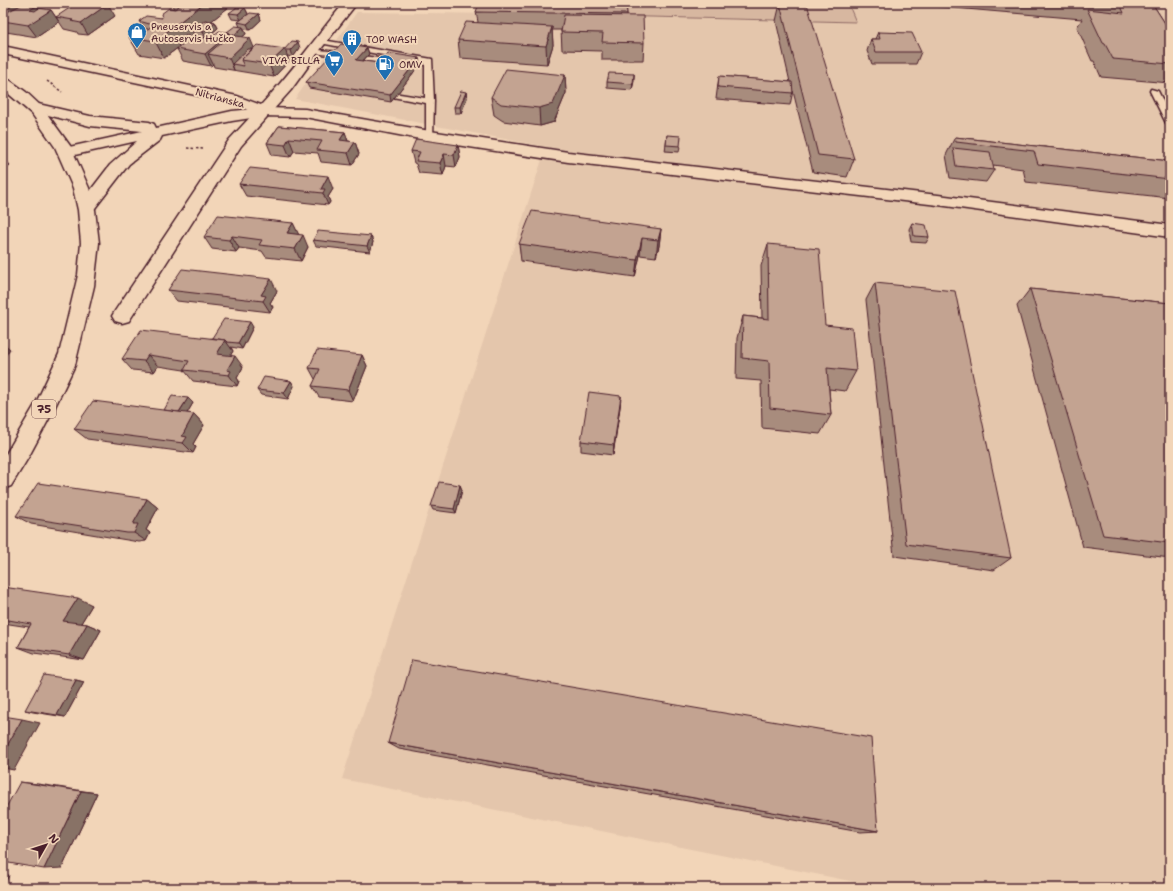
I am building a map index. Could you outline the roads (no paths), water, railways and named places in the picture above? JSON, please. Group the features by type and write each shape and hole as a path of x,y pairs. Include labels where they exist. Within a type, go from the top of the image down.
{"street":[{"path":"264,112 286,87 316,46 351,3"},
{"name":"Nitrianska","path":"3,50 237,100 264,112 235,143 122,316"},
{"name":"75","path":"3,82 20,94 34,107 50,127 66,152 76,176 86,208 90,233 88,261 83,294 66,363 45,407 3,479"},
{"path":"34,107 90,121 168,129"},
{"path":"66,152 232,116 264,112 305,113 430,136 568,157 938,200 1170,230"},
{"path":"86,208 117,165 137,148 168,129"}],"lane":[{"path":"316,46 385,52 429,60 430,136"},
{"path":"316,46 339,54"},
{"path":"365,58 376,63 385,52"},
{"path":"370,91 430,101"},
{"path":"1154,91 1170,123"}],"place":[{"name":"Pneuservis a Autoservis Hučko","path":"137,49"},
{"name":"TOP WASH","path":"352,56"},
{"name":"VIVA BILLA","path":"334,77"},
{"name":"OMV","path":"385,81"}]}
